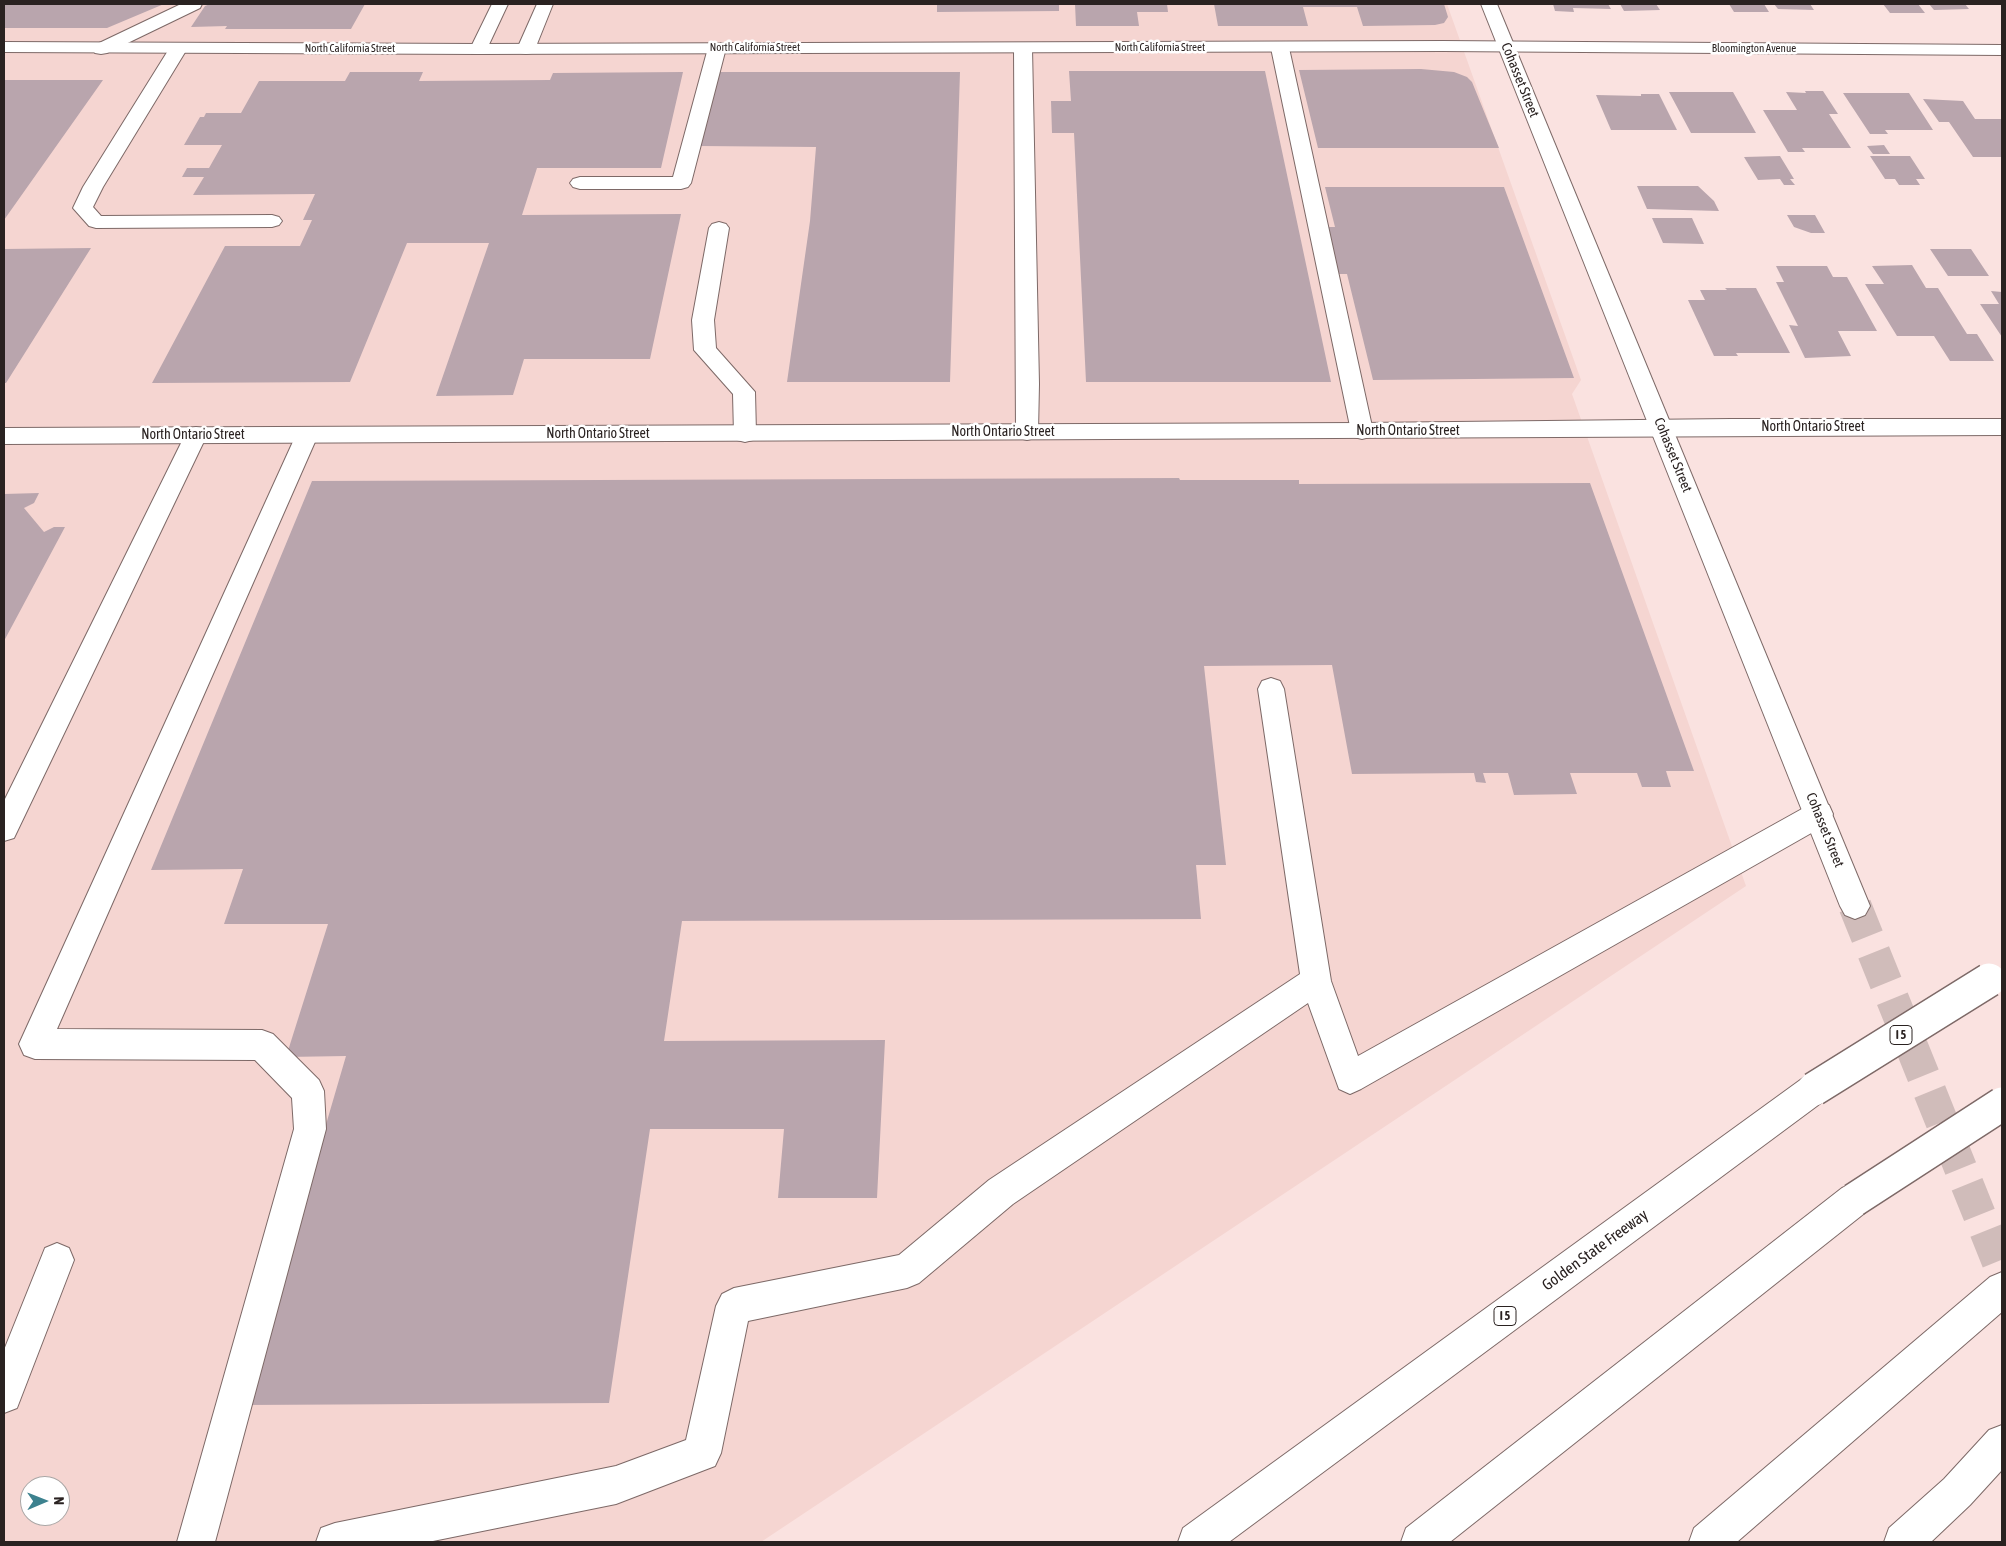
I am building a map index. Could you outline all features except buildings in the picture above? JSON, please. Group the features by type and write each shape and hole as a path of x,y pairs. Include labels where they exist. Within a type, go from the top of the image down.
{"main road":[{"path":"101,49 194,4"},
{"path":"479,49 500,4"},
{"path":"526,48 545,4"},
{"name":"Cohasset Street","path":"1489,4 1855,906"},
{"name":"North California Street","path":"4,47 101,49 1506,47"},
{"name":"Bloomington Avenue","path":"1506,47 2002,50"},
{"path":"580,183 681,183 717,48"},
{"path":"1023,48 1027,432"},
{"path":"1280,48 1362,431"},
{"path":"178,49 93,187 83,208 96,222 272,221"},
{"path":"719,228 703,320 705,350 744,392 745,434"},
{"name":"North Ontario Street","path":"4,436 1573,430 1662,427 2002,427"},
{"path":"4,828 196,435"},
{"path":"196,1542 310,1129 308,1091 262,1045 35,1044 307,435"},
{"path":"1271,689 1316,982 1350,1078 1819,814"},
{"name":"Golden State Freeway","path":"1196,1542 1814,1089 1996,975"},
{"path":"335,1542 616,1484 702,1453 734,1306 907,1271 1001,1192 1316,982"},
{"path":"1420,1542 1854,1200 2002,1104"},
{"path":"4,1395 57,1260"},
{"path":"1708,1542 2002,1289"},
{"path":"1903,1542 1956,1492 2002,1444"}],"shaded area":[{"path":"4,4 1447,4 1581,380 1572,394 1746,886 761,1542 4,1542"}],"tunnel":[{"path":"1855,906 2002,1271"}]}
